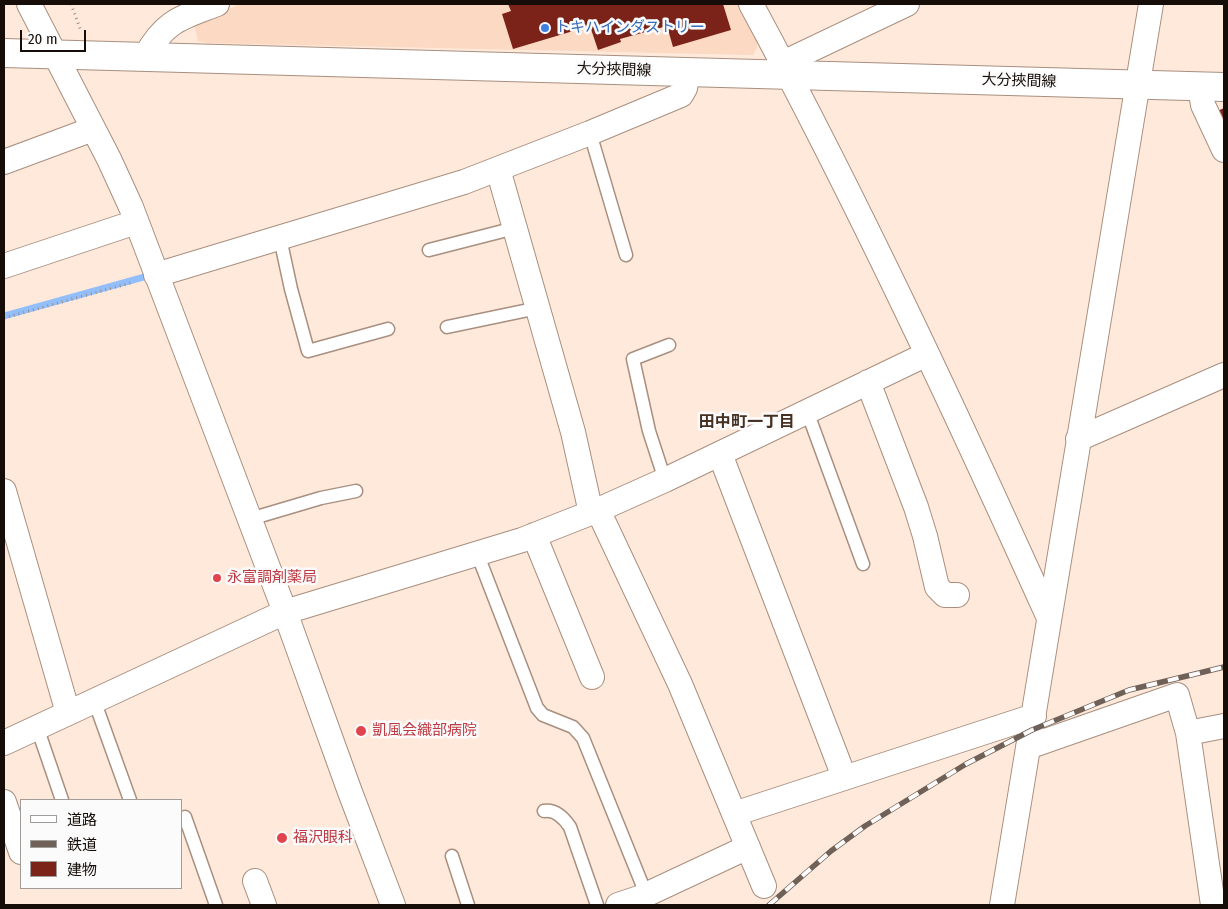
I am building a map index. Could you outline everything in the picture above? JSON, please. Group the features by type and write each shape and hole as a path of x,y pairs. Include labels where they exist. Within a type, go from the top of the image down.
{"main road":[{"name":"大分挾間線","path":"4,53 688,72 786,69 1212,87"}],"street":[{"path":"29,4 117,175 136,222 286,612 350,792 393,905"},
{"path":"145,57 157,36 166,28 182,18 217,4"},
{"path":"751,4 850,195 972,449 1049,618"},
{"path":"786,69 908,4"},
{"path":"1002,905 1151,4"},
{"path":"156,275 434,192 498,169 681,95 685,88 688,72"},
{"path":"1212,87 1203,105 1224,150"},
{"path":"4,162 93,129"},
{"path":"498,169 595,511 667,654 764,886"},
{"path":"4,266 136,222"},
{"path":"4,743 286,612 477,554 534,535 595,511 720,454 927,354"},
{"path":"1078,439 1224,374"},
{"path":"868,382 916,507 938,587 945,595 956,595"},
{"path":"720,454 841,769"},
{"path":"4,491 68,712"},
{"path":"534,535 592,677"},
{"path":"1028,747 1177,695 1188,733 1213,905"},
{"path":"734,814 1034,716"},
{"path":"1188,733 1224,726"},
{"path":"4,802 20,849"},
{"path":"618,905 748,847"},
{"path":"255,881 264,905"}],"lane":[{"path":"590,133 626,255"},
{"path":"429,250 515,228"},
{"path":"280,238 291,289 308,351 388,329"},
{"path":"447,327 538,308"},
{"path":"665,480 649,430 633,358 669,346"},
{"path":"807,412 863,564"},
{"path":"250,519 321,498 356,491"},
{"path":"477,554 537,708 543,715 573,727 583,738 646,894"},
{"path":"94,700 130,799"},
{"path":"37,727 62,799"},
{"path":"544,811 550,810 556,813 565,819 570,827 597,905"},
{"path":"185,817 216,905"},
{"path":"452,856 468,905"}],"path":[{"path":"4,318 156,275"}],"shaded area":[{"path":"240,4 739,4 757,39 757,47 753,55 208,43 198,41 194,24"}],"building":[{"name":"トキハインダストリー","path":"508,4 723,4 731,30 673,47 667,26 620,39 621,42 598,50 590,26 513,49 502,14 511,11"},
{"path":"1224,108 1224,139 1213,113"}],"waterway":[{"path":"4,316 144,277"}],"railway":[{"path":"769,905 831,851 865,826 966,764 1032,730 1129,690 1224,667"}],"place":[{"name":"トキハインダストリー","path":"545,28"},
{"name":"永富調剤薬局","path":"217,578"},
{"name":"凱風会織部病院","path":"361,731"},
{"name":"福沢眼科","path":"282,838"}],"district":[{"name":"田中町一丁目","path":"747,423"}]}
